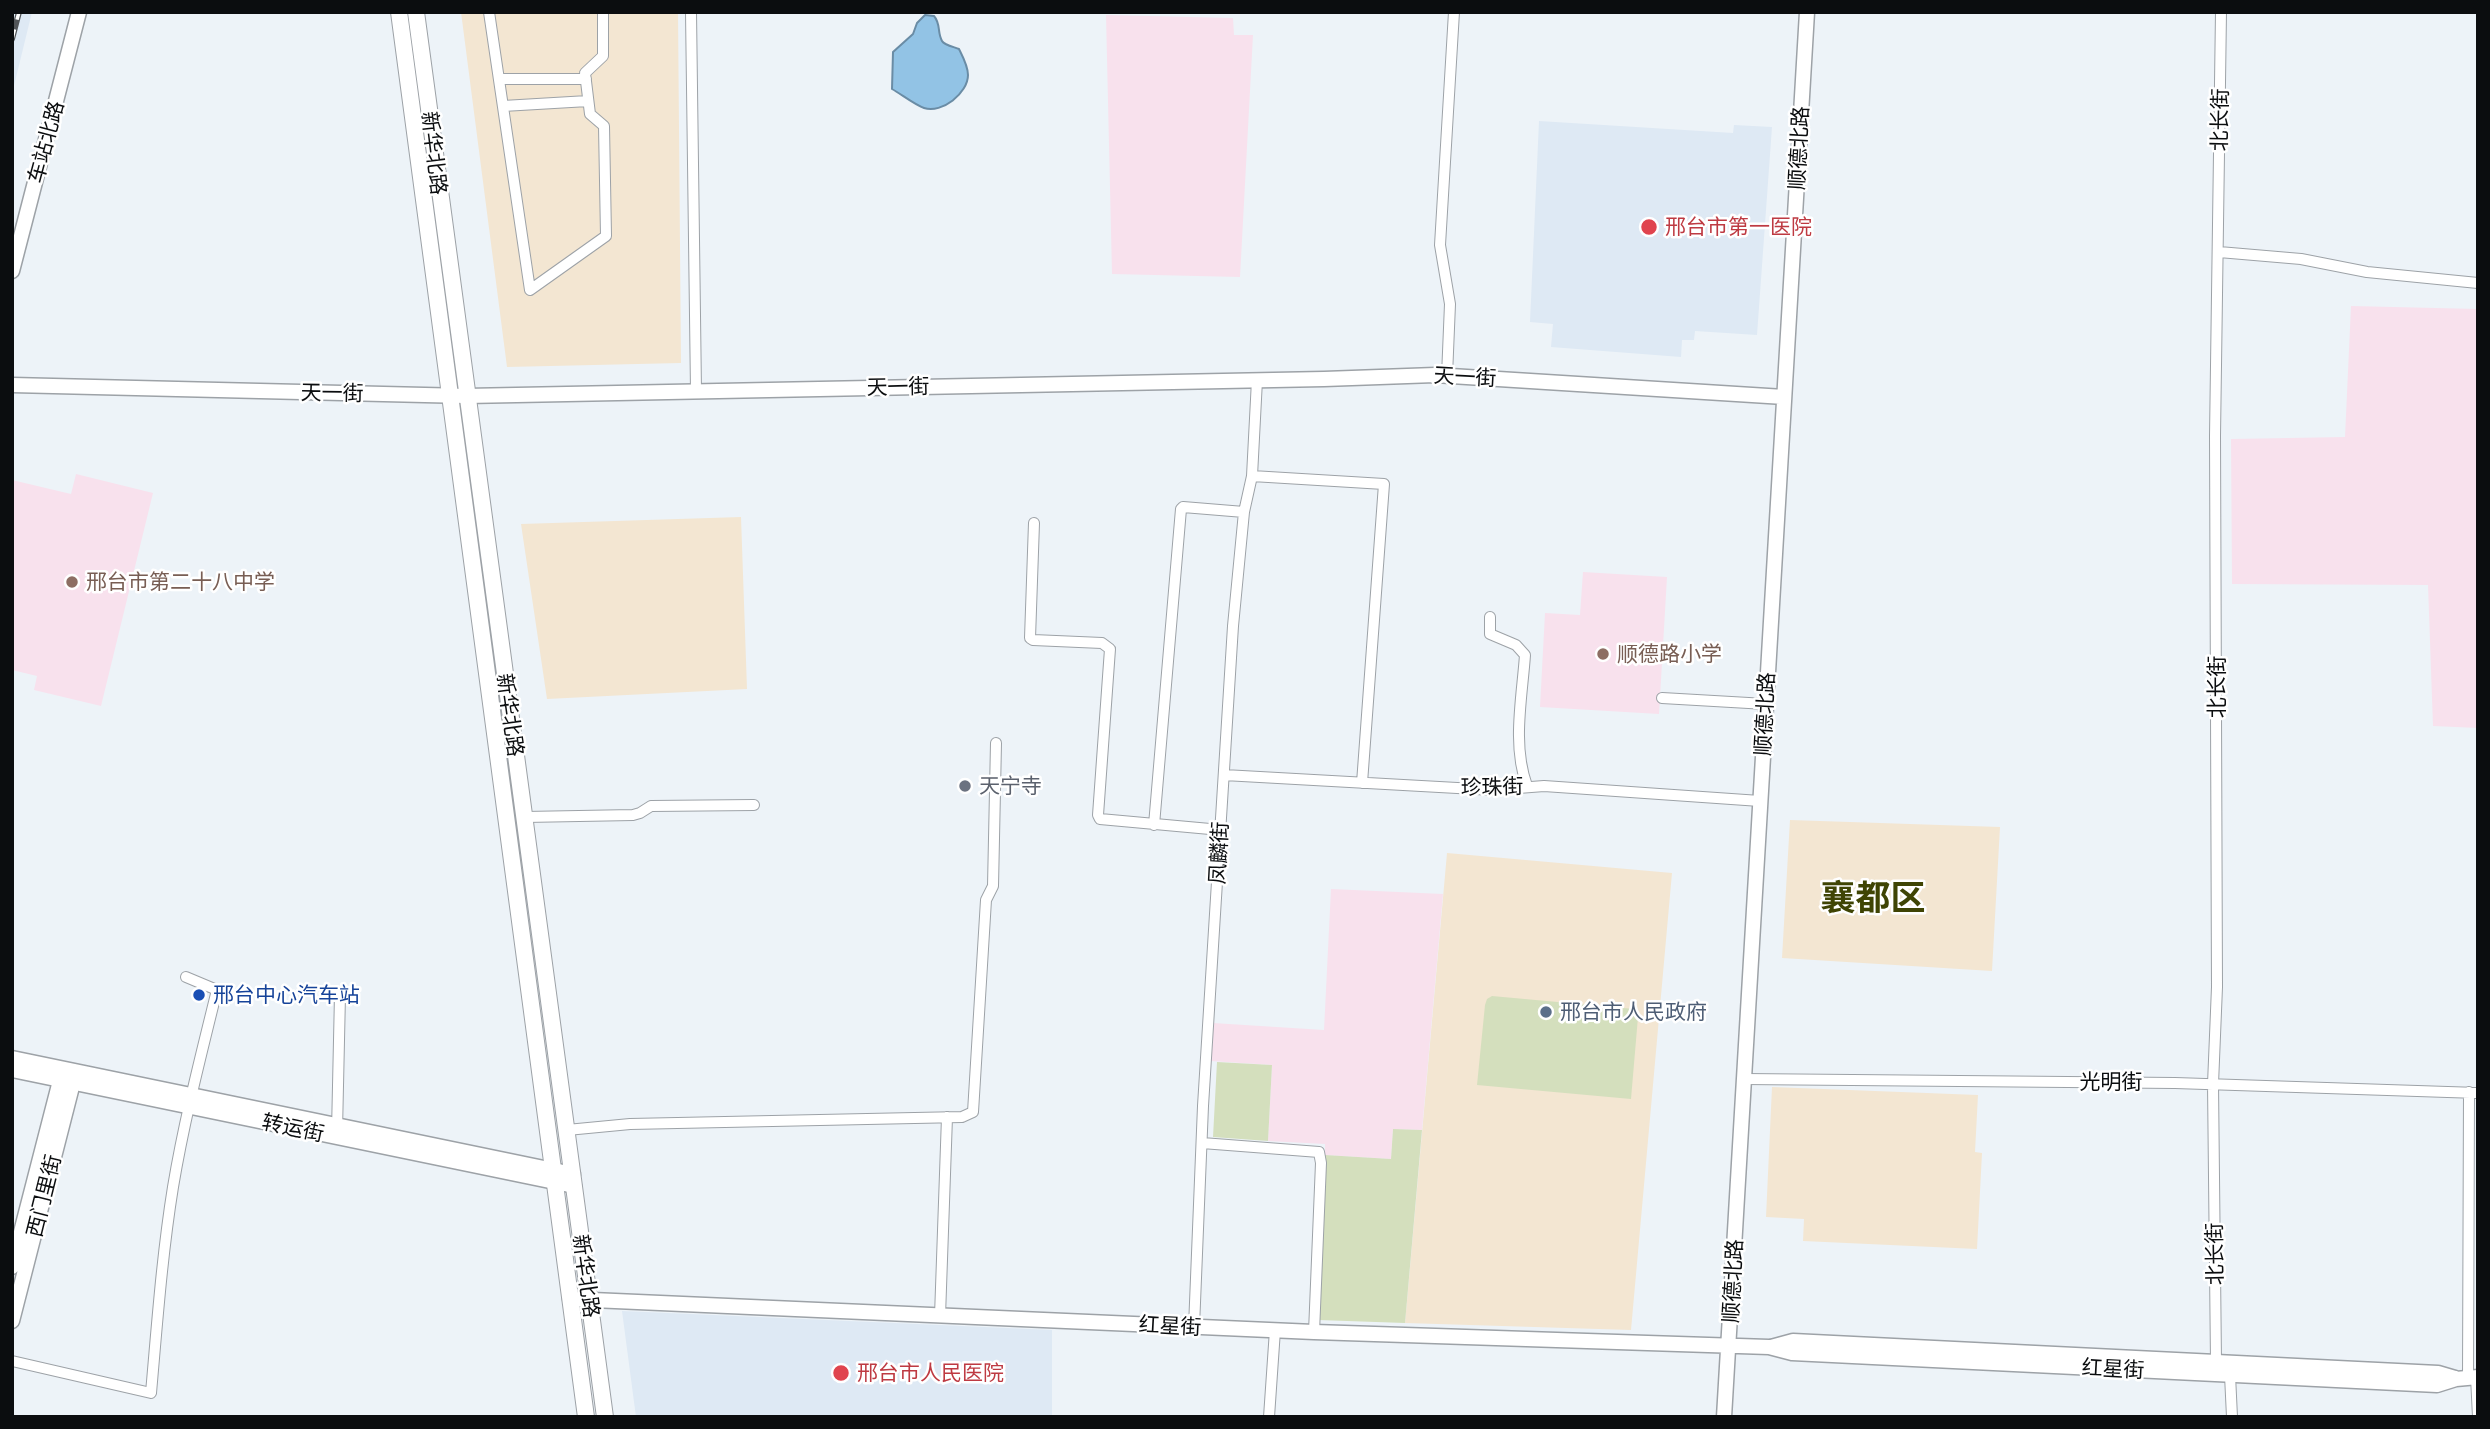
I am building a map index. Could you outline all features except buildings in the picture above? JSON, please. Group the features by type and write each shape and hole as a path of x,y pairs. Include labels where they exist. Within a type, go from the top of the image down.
{"main road":[{"name":"新华北路","path":"399,12 586,1417"},
{"name":"新华北路","path":"416,12 605,1417"}],"street":[{"name":"车站北路","path":"12,271 79,12"},
{"path":"489,12 530,290 606,236 604,126 590,114 585,74 603,56 603,12"},
{"path":"691,12 696,391"},
{"path":"1447,376 1450,304 1440,245 1454,12"},
{"name":"顺德北路","path":"1724,1417 1807,12"},
{"name":"北长街","path":"2217,1362 2213,1084 2217,987 2215,436 2221,12"},
{"path":"499,79 586,79"},
{"path":"503,106 588,101"},
{"path":"2219,252 2301,259 2367,272 2478,283"},
{"name":"天一街","path":"12,385 466,396 1257,380 1412,374 1784,397"},
{"name":"凤麟街","path":"1194,1327 1202,1143 1233,626 1244,512 1252,476 1257,380"},
{"path":"1252,476 1384,484 1362,783"},
{"path":"1154,825 1181,509 1244,512"},
{"path":"1034,523 1030,638 1102,643 1110,649 1098,815 1104,821 1221,830"},
{"path":"1490,617 1490,634 1516,645 1525,655 1519,751 1527,786"},
{"path":"1662,698 1766,704"},
{"path":"567,1129 630,1124 947,1117 968,1115 975,1109 986,900 993,886 996,743"},
{"name":"珍珠街","path":"1224,775 1493,789 1527,786 1760,801"},
{"path":"524,817 633,815 651,806 754,805"},
{"path":"12,1360 151,1393 166,1232 190,1101 217,990 186,977"},
{"path":"337,1131 340,995"},
{"name":"转运街","path":"12,1058 68,1076"},
{"name":"转运街","path":"12,1070 68,1076 574,1180"},
{"path":"12,1321 16,1267 68,1076"},
{"name":"光明街","path":"1744,1079 2213,1084 2474,1093"},
{"path":"2474,1093 2470,1378 2478,1417"},
{"path":"940,1315 947,1117"},
{"path":"1202,1143 1319,1152 1321,1163 1314,1332"},
{"name":"红星街","path":"570,1299 1314,1332 1769,1347 1792,1353 2437,1385 2470,1378"},
{"path":"1269,1417 1275,1330"},
{"name":"红星街","path":"1769,1347 1793,1341 2438,1373 2470,1378"},
{"path":"2230,1375 2232,1417"}],"shaded area":[{"path":"12,12 32,12 12,94"},
{"path":"461,12 678,12 681,363 507,367"},
{"path":"1106,15 1233,18 1234,35 1253,35 1240,277 1112,274"},
{"name":"邢台市第一医院","path":"1539,121 1733,133 1734,125 1772,127 1757,335 1695,331 1694,340 1682,340 1681,357 1551,347 1553,324 1530,322"},
{"path":"2351,306 2478,309 2478,728 2433,726 2428,585 2232,584 2231,439 2345,437"},
{"name":"邢台市第二十八中学","path":"76,474 153,493 101,706 34,690 37,676 12,670 12,480 71,494"},
{"path":"741,517 747,689 547,699 521,524"},
{"name":"顺德路小学","path":"1583,572 1667,577 1659,714 1540,707 1545,613 1580,615"},
{"path":"1790,820 2000,827 1992,971 1782,958"},
{"name":"邢台市人民政府","path":"1447,853 1672,873 1631,1330 1405,1323"},
{"path":"1331,889 1443,894 1422,1130 1393,1129 1391,1159 1325,1155 1325,1144 1268,1141 1272,1065 1211,1061 1213,1023 1324,1030"},
{"path":"1772,1087 1978,1095 1975,1152 1982,1153 1977,1249 1803,1241 1804,1219 1766,1217"},
{"name":"邢台市人民医院","path":"622,1311 1052,1330 1052,1417 636,1417"}],"green space":[{"path":"1492,996 1634,1009 1638,1012 1638,1017 1631,1099 1477,1085 1485,1005 1487,999"},
{"path":"1217,1062 1272,1065 1268,1141 1213,1137"},
{"path":"1393,1129 1422,1130 1405,1323 1318,1320 1325,1155 1391,1159"}],"water":[{"path":"925,15 934,16 936,19 943,42 959,49 968,75 959,95 946,105 931,109 920,107 892,89 893,52 913,34 917,23"}],"railway":[{"path":"12,39 19,12"}],"place":[{"name":"邢台市第一医院","path":"1649,227"},
{"name":"邢台市第二十八中学","path":"72,582"},
{"name":"顺德路小学","path":"1603,654"},
{"name":"天宁寺","path":"965,786"},
{"name":"邢台中心汽车站","path":"199,995"},
{"name":"邢台市人民政府","path":"1546,1012"},
{"name":"邢台市人民医院","path":"841,1373"}],"district":[{"name":"襄都区","path":"1873,898"}]}
